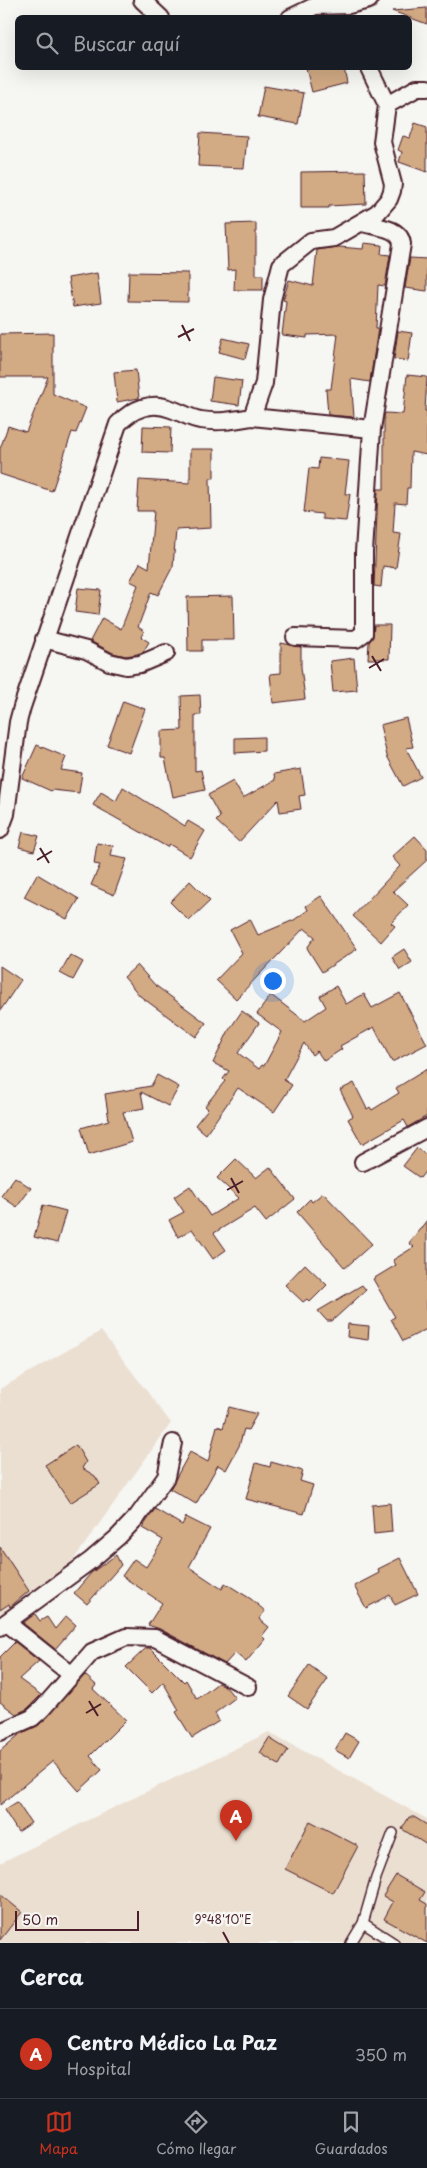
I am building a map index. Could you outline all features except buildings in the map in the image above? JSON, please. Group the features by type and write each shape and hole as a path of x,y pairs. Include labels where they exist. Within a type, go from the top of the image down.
{"street":[{"path":"142,0 158,15"},
{"path":"296,15 315,6 351,11 369,0"},
{"path":"252,417 264,383 272,300 281,265 311,241 334,238 362,223 383,207 392,191 393,184 382,142 387,105 370,70"},
{"path":"387,105 418,88 427,88"},
{"path":"296,637 356,640 364,633 364,552 372,429 402,244 401,238 396,232 362,223"},
{"path":"0,830 6,814 18,722 44,639 118,424 140,408 151,406 170,408 198,420 221,422 252,417 372,429"},
{"path":"44,639 86,650 109,662 126,666 140,664 166,652"},
{"path":"362,1162 427,1128"},
{"path":"72,1675 4,1625 90,1561 138,1517 166,1477 173,1443"},
{"path":"0,1732 32,1718 92,1652 126,1637 155,1638 248,1687"}],"lane":[{"path":"351,1943 363,1923 376,1878 393,1833"},
{"path":"363,1923 394,1943"}],"shaded area":[{"path":"101,1331 171,1423 57,1583 0,1621 0,1389"},
{"path":"269,1732 427,1819 427,1943 0,1943 0,1863"}],"place":[{"name":"Centro Médico La Paz","path":"236,1841"}]}
